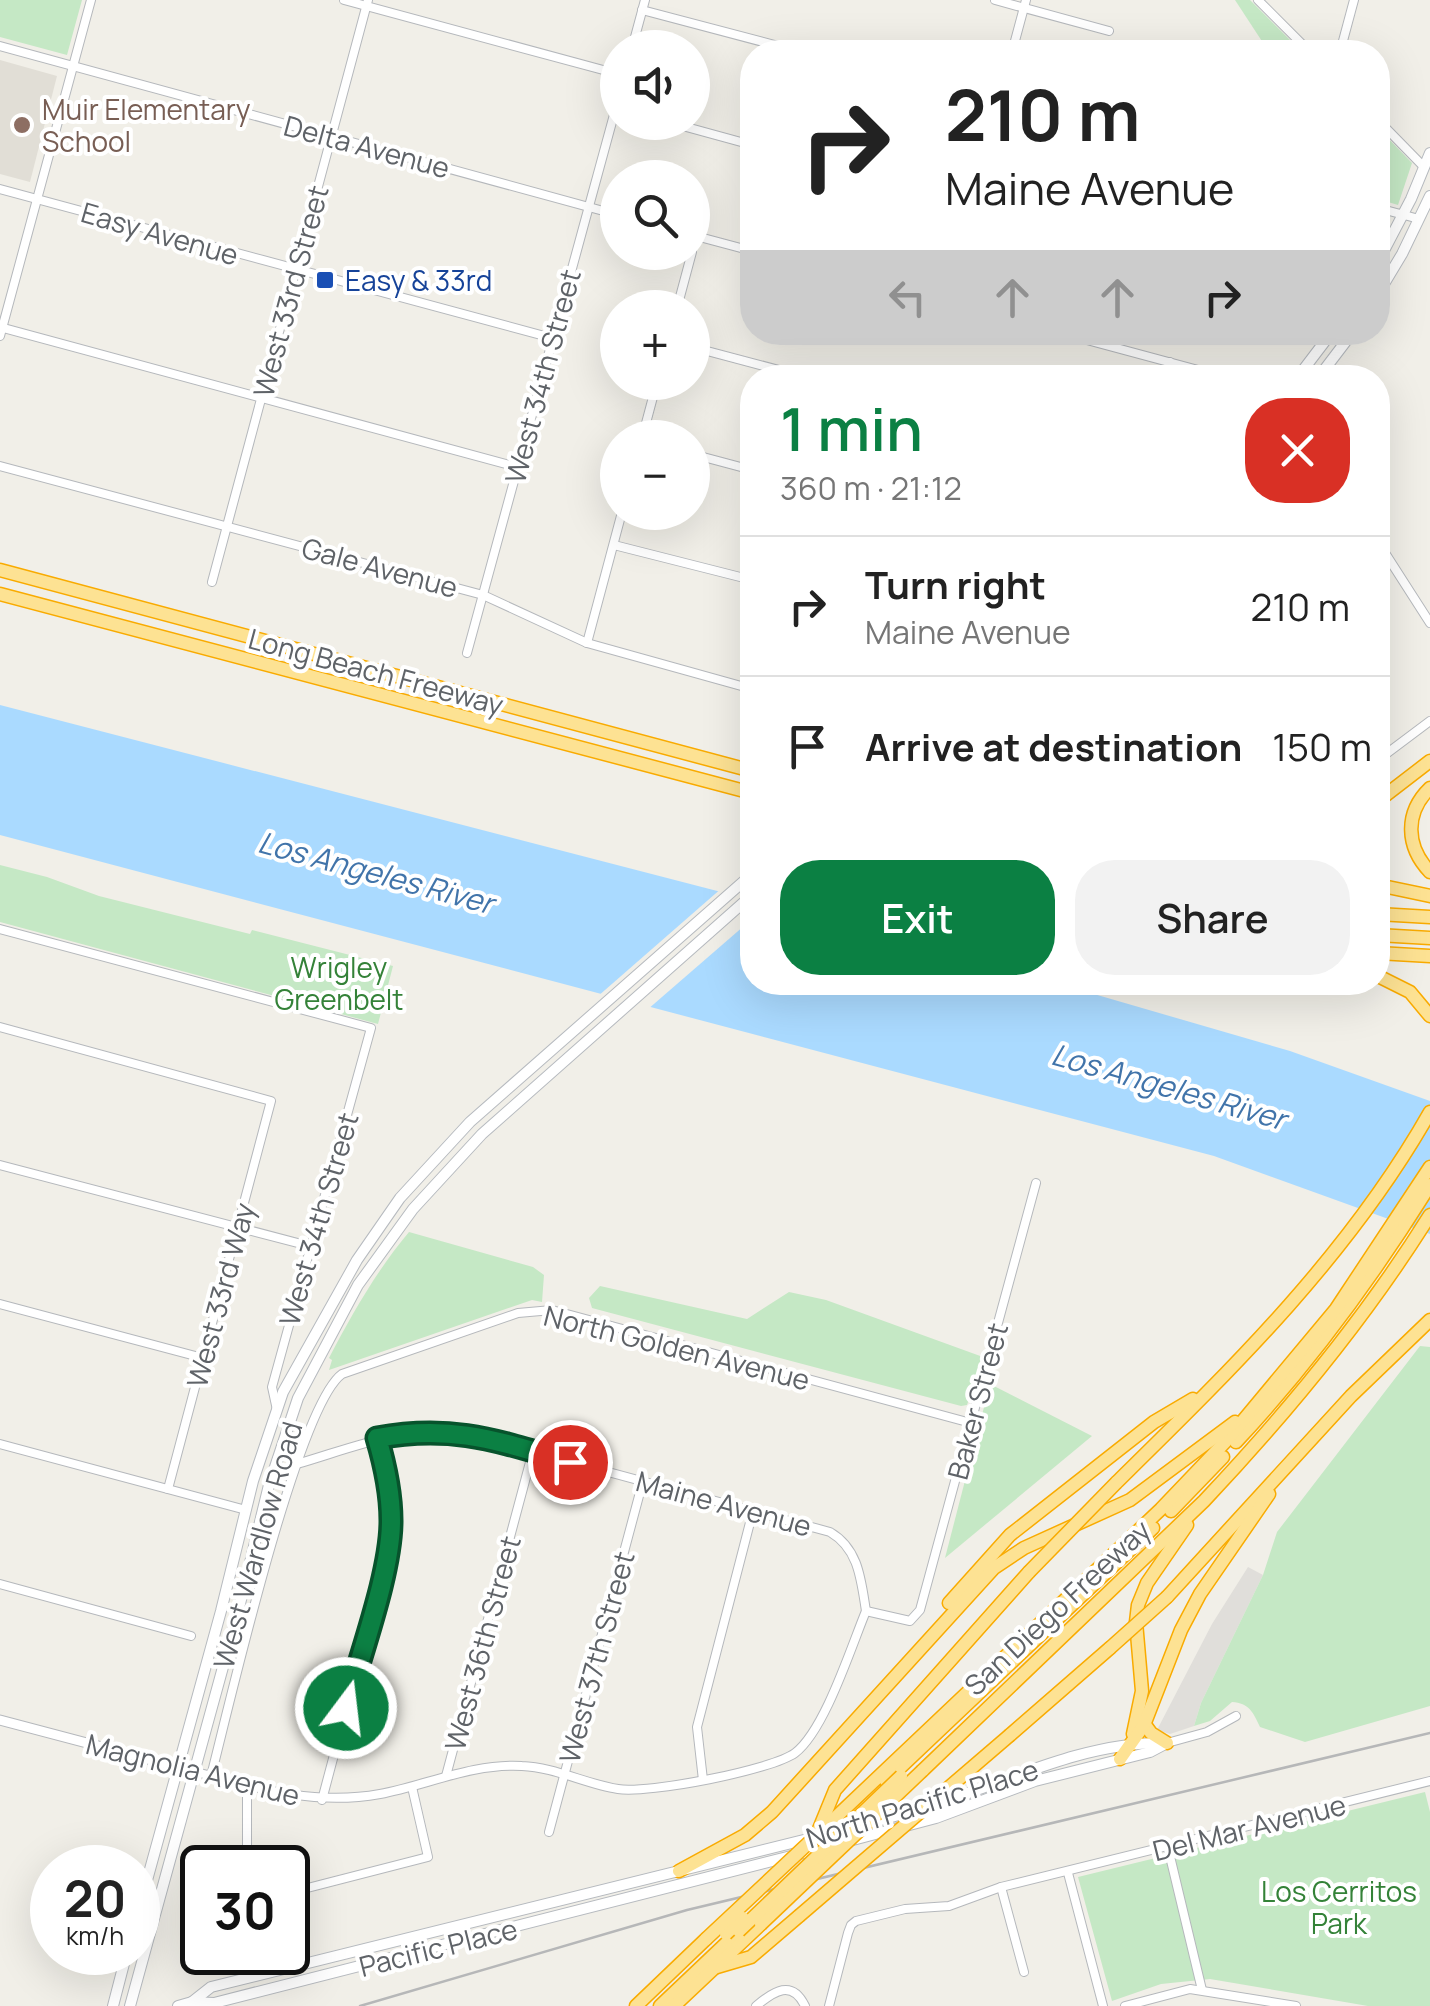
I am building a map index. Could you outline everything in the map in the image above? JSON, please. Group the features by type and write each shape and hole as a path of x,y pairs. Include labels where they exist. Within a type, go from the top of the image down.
{"highway":[{"name":"Long Beach Freeway","path":"0,570 740,768"},
{"name":"Long Beach Freeway","path":"0,594 740,791"},
{"path":"1390,792 1430,761"},
{"path":"720,762 740,762"},
{"path":"1430,788 1415,808 1410,835 1415,852 1430,872"},
{"path":"1390,888 1430,896"},
{"path":"1390,915 1430,917"},
{"path":"1390,936 1430,938"},
{"path":"1390,954 1430,956"},
{"path":"1390,982 1410,992 1430,1016"},
{"path":"816,1836 836,1790 1030,1572 1297,1299 1375,1199 1430,1112"},
{"name":"San Diego Freeway","path":"674,2006 1204,1501 1307,1386 1430,1166"},
{"path":"660,2006 886,1781 1190,1492 1290,1384 1349,1311 1430,1185"},
{"path":"650,2006 901,1776 1237,1453 1349,1311 1430,1195"},
{"name":"San Diego Freeway","path":"636,2006 1162,1509 1349,1311 1430,1215"},
{"path":"714,1968 751,1958 1167,1597 1430,1320"},
{"path":"881,1689 973,1573 1010,1535 1154,1422 1212,1387"},
{"path":"678,1871 735,1841 772,1812 970,1591 1008,1558 1130,1500 1257,1406"},
{"path":"1120,1759 1142,1720 1192,1608 1214,1570 1262,1506 1276,1478"},
{"path":"1168,1743 1151,1733 1142,1720 1138,1605 1146,1583 1204,1501"}],"main road":[{"path":"1390,239 1430,154"},
{"path":"1390,273 1430,196"},
{"path":"1307,365 1322,345"},
{"path":"1328,365 1343,345"},
{"name":"West Wardlow Road","path":"156,1845 246,1510 283,1392 358,1260 400,1198 470,1122 740,884"},
{"name":"West Wardlow Road","path":"130,2006 269,1486 298,1398 358,1285 413,1209 482,1134 740,906"},
{"name":"North Pacific Place","path":"678,1871 933,1806 1032,1768 1129,1746 1168,1743"},
{"name":"North Pacific Place","path":"685,1885 936,1818 1035,1781 1150,1752 1168,1743"},
{"name":"Pacific Place","path":"192,2002 211,1987 678,1871"},
{"name":"Pacific Place","path":"178,2006 214,2003 685,1885"},
{"path":"113,2006 121,1975"}],"street":[{"path":"91,0 1,330 517,467"},
{"path":"344,0 368,3 600,69"},
{"path":"996,0 1025,4 1109,31"},
{"path":"1258,0 1298,40"},
{"path":"1343,40 1354,0"},
{"name":"West 33rd Street","path":"212,582 368,3"},
{"path":"1015,40 1025,4"},
{"path":"637,30 644,5 761,40"},
{"name":"Delta Avenue","path":"0,46 600,210"},
{"path":"1390,133 1424,168"},
{"path":"710,134 740,143"},
{"name":"West 34th Street","path":"466,653 607,140"},
{"name":"Easy Avenue","path":"0,189 552,338"},
{"path":"1390,211 1420,219"},
{"path":"710,239 740,248"},
{"path":"1106,345 1181,365"},
{"path":"710,353 758,365"},
{"path":"710,459 740,467"},
{"name":"Gale Avenue","path":"0,466 482,595 588,643 740,686"},
{"path":"588,643 618,530"},
{"path":"614,544 740,577"},
{"path":"1390,561 1430,623"},
{"path":"1390,751 1430,722"},
{"name":"West 34th Street","path":"0,929 371,1028 272,1388 277,1410"},
{"name":"West 33rd Way","path":"0,1027 272,1101 168,1489"},
{"path":"0,1165 312,1248"},
{"name":"Baker Street","path":"866,1610 901,1621 915,1618 923,1602 1036,1183"},
{"path":"0,1304 203,1358"},
{"name":"North Golden Avenue","path":"332,1382 342,1374 518,1313 552,1310 970,1424"},
{"name":"West Wardlow Road","path":"211,1776 297,1464 332,1382"},
{"name":"Maine Avenue","path":"297,1464 377,1438 442,1431 464,1433 830,1532 851,1549 866,1610"},
{"path":"322,1800 387,1554 390,1493 377,1438"},
{"path":"0,1444 246,1510"},
{"name":"West 36th Street","path":"446,1776 534,1451"},
{"name":"West 37th Street","path":"550,1832 643,1482"},
{"path":"703,1780 697,1728 754,1511"},
{"path":"0,1584 191,1636"},
{"name":"Magnolia Avenue","path":"0,1720 247,1786 322,1800 376,1795 486,1768 522,1766 636,1791 703,1780 777,1761 796,1752 823,1712 866,1610"},
{"name":"North Pacific Place","path":"1168,1743 1207,1732 1236,1716"},
{"name":"Del Mar Avenue","path":"829,2006 850,1924 906,1909 948,1906 1002,1887 1430,1781"},
{"path":"247,1786 247,1845"},
{"path":"310,1887 428,1856 412,1787"},
{"path":"1168,1848 1202,1990"},
{"path":"1068,1872 1103,2006"},
{"path":"1002,1887 1024,1972"},
{"path":"756,2006 776,1990 787,1989 798,1994 805,2006"},
{"path":"1125,2006 1168,1993 1202,1990 1296,2006"}],"shaded area":[{"name":"Muir Elementary School","path":"0,60 57,76 30,182 0,174"},
{"path":"1248,1567 1263,1575 1201,1703 1194,1726 1170,1734 1157,1730 1212,1624"}],"green space":[{"path":"0,0 82,0 67,55 0,37"},
{"path":"1235,0 1250,0 1290,40 1261,40"},
{"path":"1390,140 1412,163 1398,205 1390,203"},
{"name":"Wrigley Greenbelt","path":"0,865 99,896 393,966 378,1024 0,922"},
{"path":"409,1232 533,1267 544,1275 542,1302 532,1300 329,1370 329,1358 356,1309"},
{"path":"600,1286 747,1319 789,1292 826,1300 983,1357 967,1405 961,1406 592,1308 589,1298"},
{"path":"1420,1346 1430,1347 1430,1706 1305,1742 1260,1727 1250,1709 1232,1702 1210,1721 1194,1726 1201,1703 1263,1575 1277,1532"},
{"path":"990,1384 1092,1436 945,1558"},
{"name":"Los Cerritos Park","path":"1425,1792 1430,1812 1430,2006 1368,2006 1210,1979 1161,1984 1112,2001 1078,1877"}],"water":[{"name":"Los Angeles River","path":"0,705 740,897 740,995 1097,995 1290,1051 1430,1101 1430,1234 1214,1156 0,835"}],"pier":[{"path":"723,887 740,892 740,929 647,1010 597,997"}],"tram line":[{"path":"360,2006 687,1910 1430,1733"}],"place":[{"name":"Muir Elementary School","path":"22,125"},
{"name":"Easy & 33rd","path":"325,280"}],"route":[{"path":"346,1708 387,1554 391,1524 390,1493 377,1438 442,1431 464,1433 570,1462"}]}
